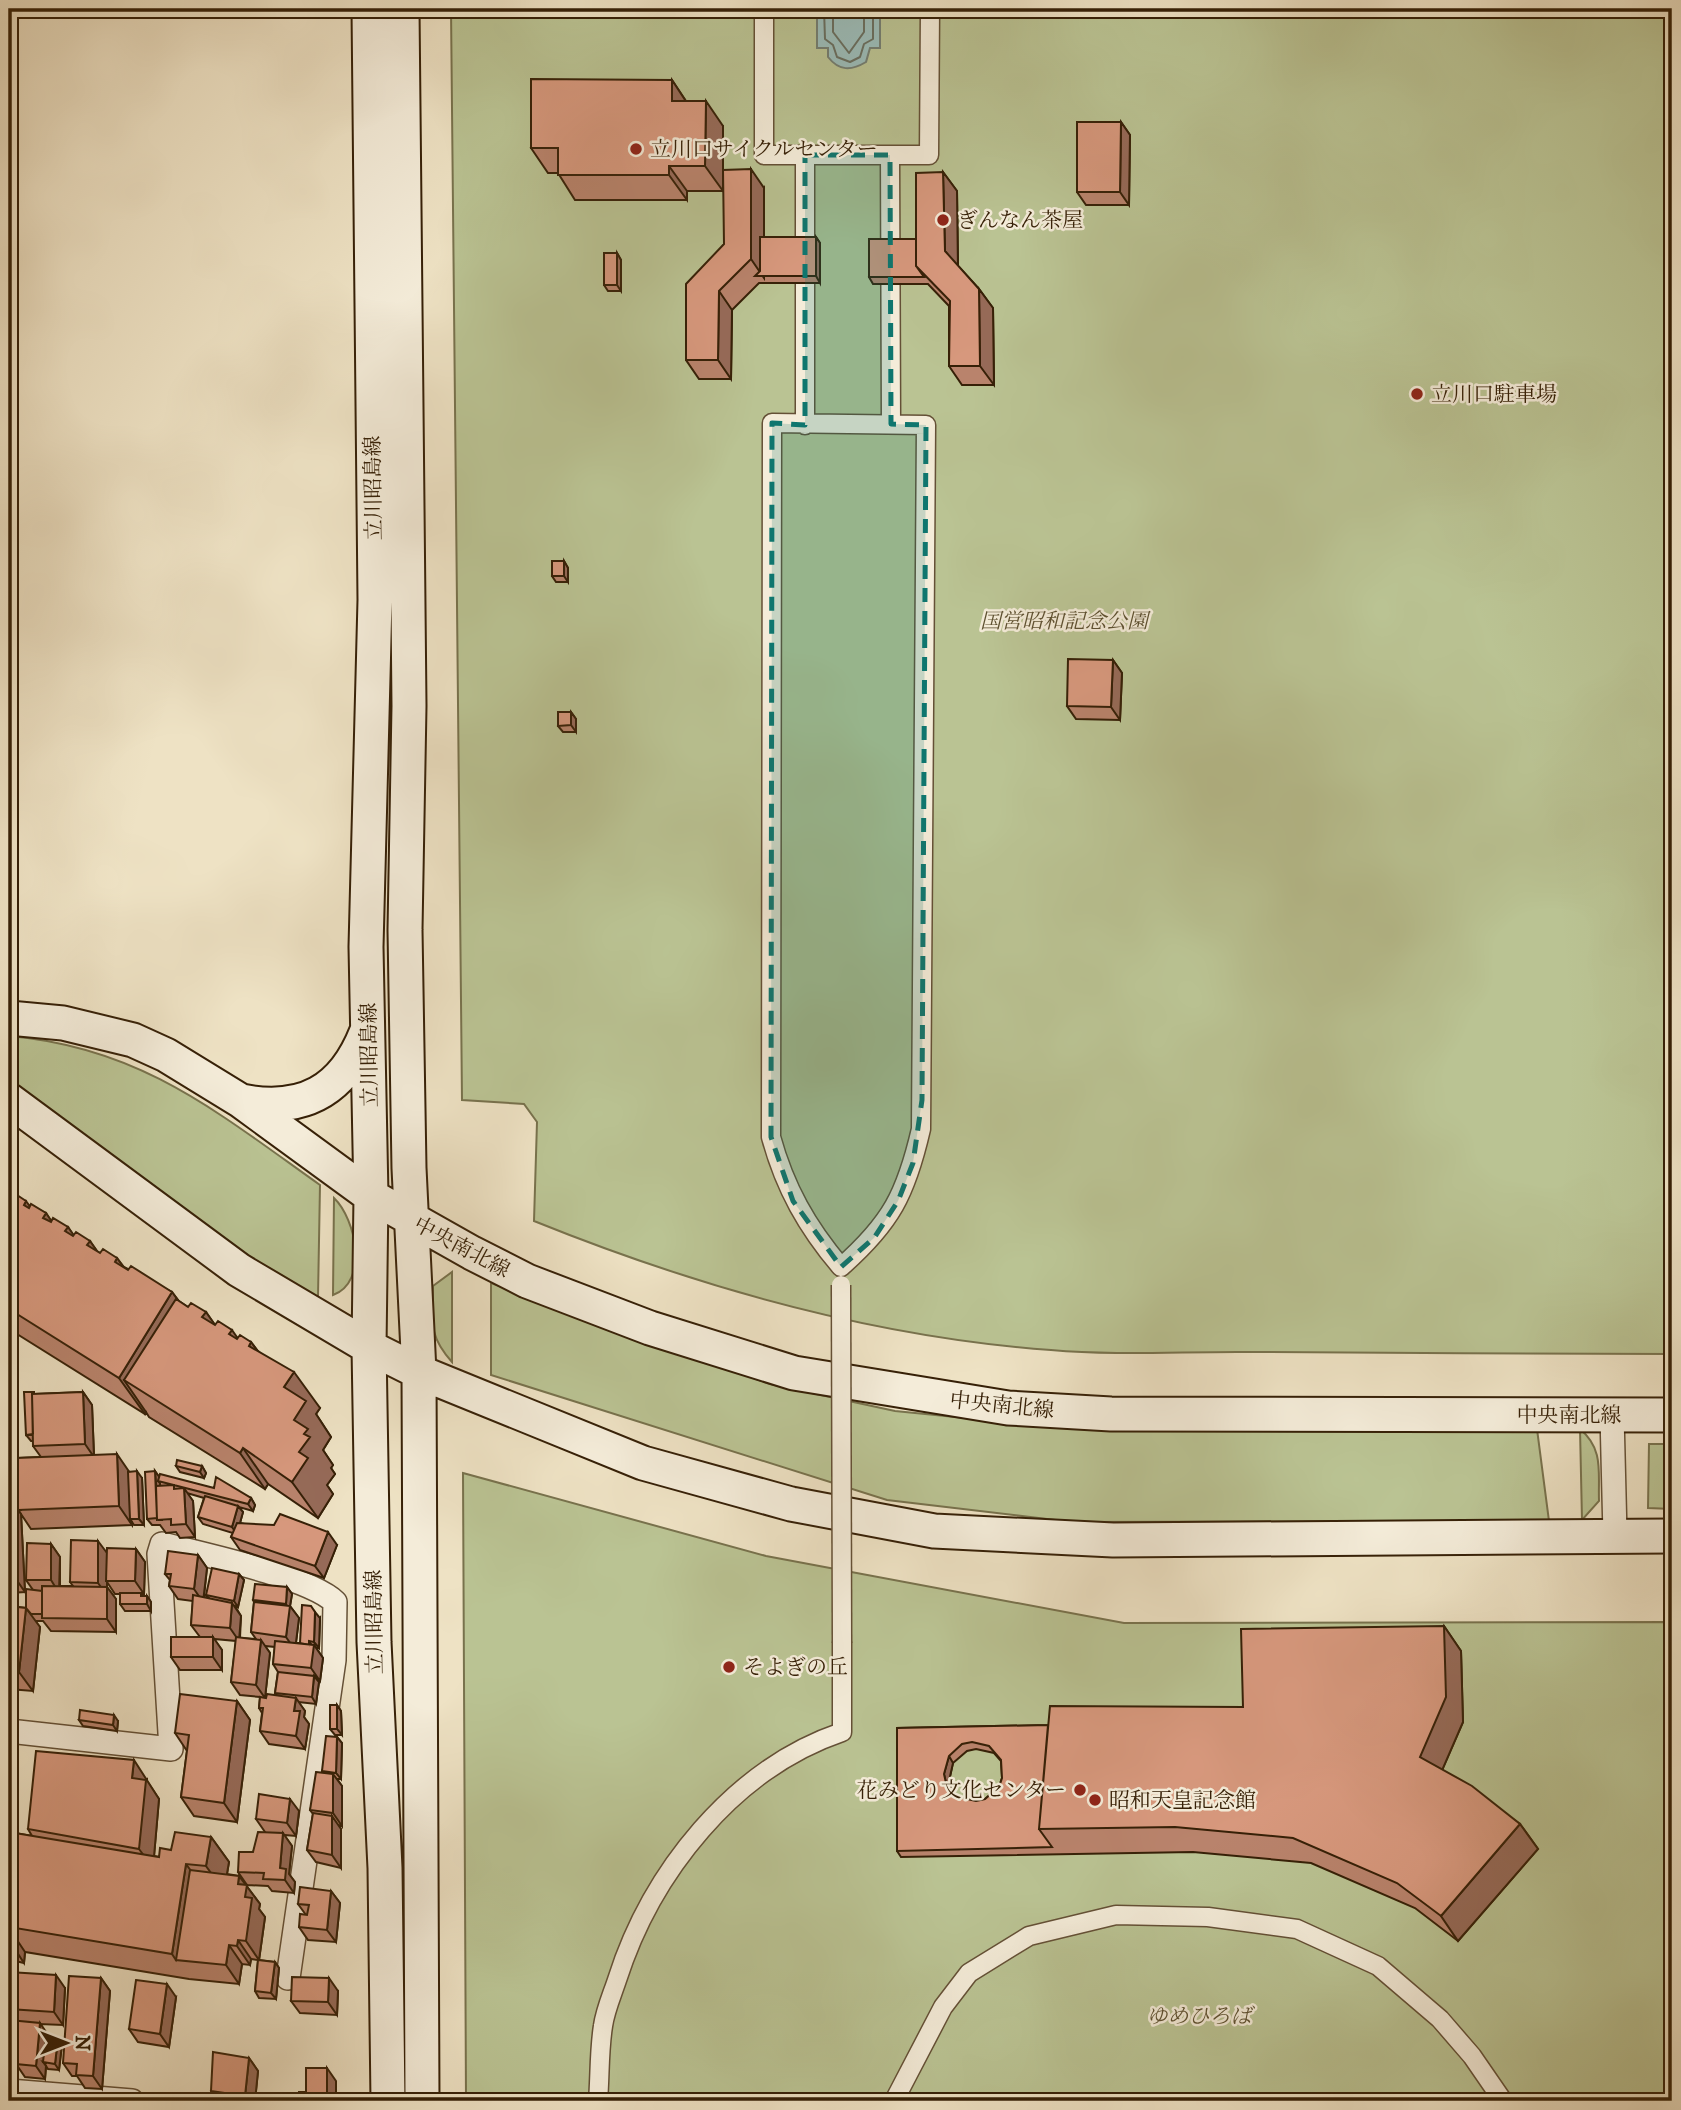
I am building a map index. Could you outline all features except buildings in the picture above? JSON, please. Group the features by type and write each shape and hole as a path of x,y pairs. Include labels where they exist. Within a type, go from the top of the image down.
{"main road":[{"name":"立川昭島線","path":"369,9 374,612 366,947 372,1196 369,1347 374,1642 385,1868 388,2101"},
{"name":"立川昭島線","path":"402,9 409,693 405,930 411,1220 419,1372 422,2101"},
{"name":"中央南北線","path":"9,1018 63,1023 133,1040 166,1055 241,1101 372,1196 411,1220 527,1281 650,1328 794,1373 928,1398 1008,1408 1111,1414 1672,1415"},
{"path":"241,1101 283,1105 320,1093 348,1071 368,1028"},
{"path":"9,1100 239,1270 369,1347 419,1372 643,1463 791,1504 934,1531 1113,1540 1672,1536"}],"street":[{"path":"764,9 764,155 929,155 930,9"},
{"path":"805,155 805,425"},
{"path":"890,155 891,424"},
{"path":"598,2101 603,2025 626,1953 656,1889 697,1835 756,1777 807,1744 842,1732 841,1276 793,1201 771,1137 772,423 926,425 921,1129 913,1163 898,1201 874,1238 841,1276"},
{"path":"1612,1415 1615,1535"},
{"path":"9,1731 171,1749 159,1554 162,1544 256,1569 326,1593 335,1602 334,1660 288,1978"},
{"path":"894,2101 943,2007 969,1973 1029,1936 1116,1915 1208,1917 1297,1929 1378,1966 1440,2019 1472,2056 1503,2101"},
{"path":"9,2091 132,2101"}],"highlighted area":[{"path":"805,155 890,155 891,424 926,425 922,1100 913,1163 898,1201 874,1238 841,1267 793,1201 771,1137 772,423 805,425"}],"green space":[{"name":"国営昭和記念公園","path":"451,9 1672,9 1672,1354 1102,1353 984,1343 918,1334 788,1306 660,1268 534,1221 537,1122 524,1104 462,1100"},
{"path":"9,1036 56,1043 98,1054 138,1069 211,1109 320,1185 318,1297 294,1287 186,1214 9,1080"},
{"path":"334,1198 342,1208 353,1234 355,1264 344,1288 333,1295"},
{"path":"452,1272 452,1362 438,1343 432,1318 433,1286"},
{"path":"491,1283 770,1384 895,1411 1076,1429 1537,1429 1549,1521 1072,1522 887,1500 491,1375"},
{"path":"1580,1429 1593,1445 1599,1471 1599,1501 1582,1520"},
{"path":"1649,1444 1672,1444 1672,1509 1648,1508"},
{"name":"ゆめひろば","path":"463,1473 766,1556 1124,1623 1672,1622 1672,2101 466,2101"}],"water":[{"path":"817,9 880,9 880,48 870,48 866,62 855,67 836,65 828,57 828,48 817,48"}],"place":[{"name":"立川口サイクルセンター","path":"636,149"},
{"name":"ぎんなん茶屋","path":"943,220"},
{"name":"立川口駐車場","path":"1417,394"},
{"name":"そよぎの丘","path":"729,1667"},
{"name":"花みどり文化センター","path":"1080,1790"},
{"name":"昭和天皇記念館","path":"1095,1800"}]}
